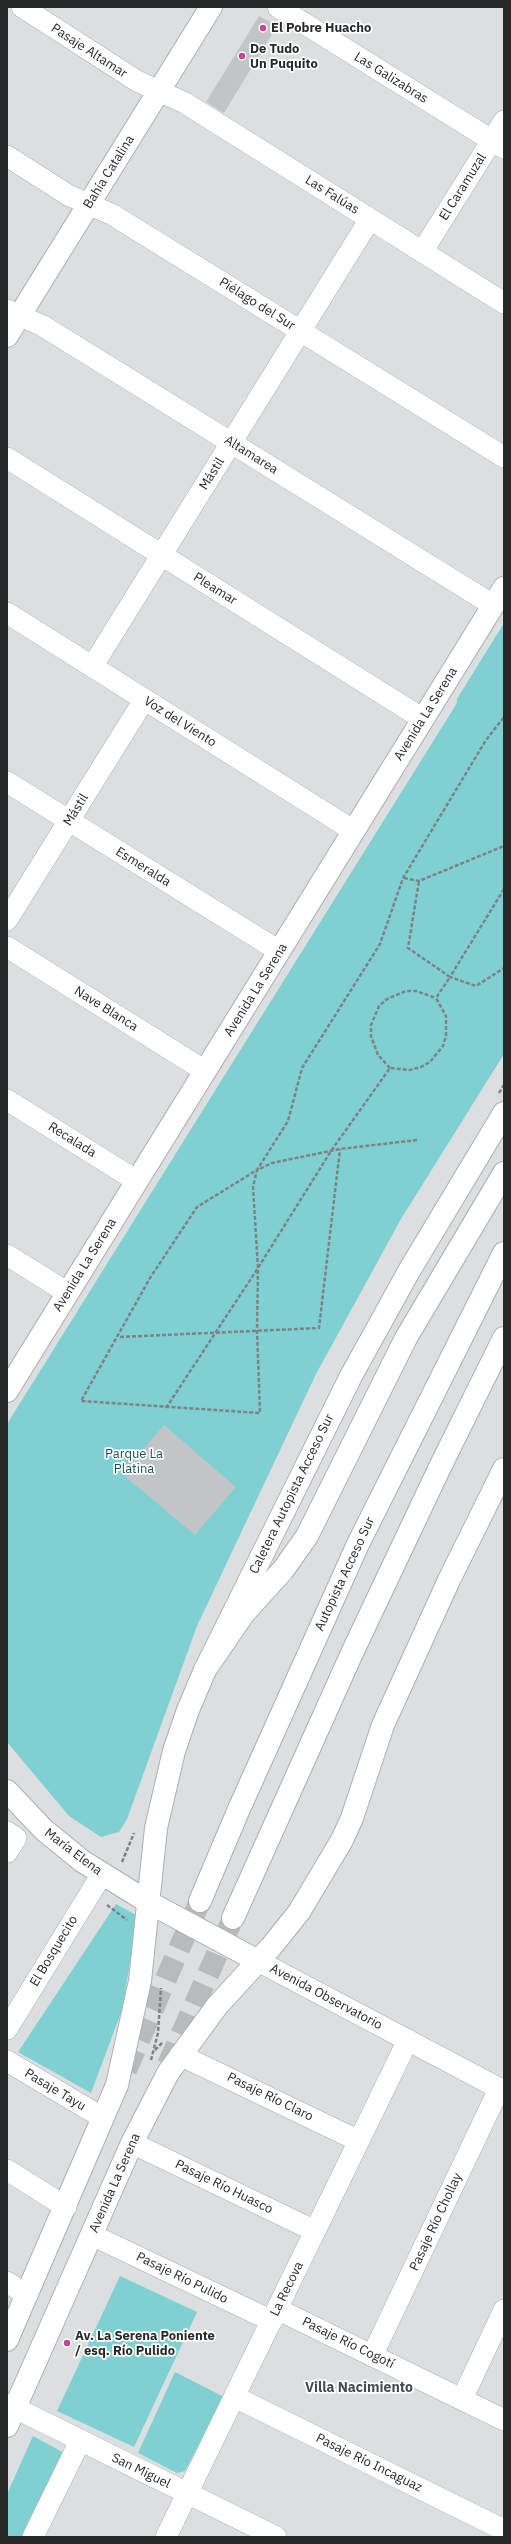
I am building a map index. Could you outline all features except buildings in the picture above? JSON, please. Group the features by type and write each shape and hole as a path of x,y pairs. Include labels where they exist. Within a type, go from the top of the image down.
{"main road":[{"name":"Bahía Catalina","path":"7,336 13,313 89,204 211,7"},
{"name":"Avenida La Serena","path":"7,1391 499,597"},
{"name":"Caletera Autopista Acceso Sur","path":"148,1902 151,1863 163,1793 186,1717 205,1670 365,1350 428,1237 504,1113"},
{"path":"205,1670 244,1613 283,1570 307,1536 406,1338 504,1173"},
{"name":"Autopista Acceso Sur","path":"200,1901 239,1809 358,1544 504,1253"},
{"path":"233,1918 352,1653 440,1467 504,1338"},
{"path":"258,1960 299,1912 342,1840 352,1818 383,1725 395,1697 504,1469"},
{"name":"María Elena","path":"7,1791 44,1830 102,1874 148,1902"},
{"path":"7,2340 66,2207 117,2085 140,1981 148,1902"},
{"name":"Avenida Observatorio","path":"148,1902 258,1960"},
{"name":"Avenida La Serena","path":"10,2413 92,2235 132,2143 158,2092 180,2054 217,2006 258,1960"}],"street":[{"name":"Pasaje Altamar","path":"22,7 136,81 159,91"},
{"name":"Las Galizabras","path":"278,7 498,145"},
{"name":"Las Falúas","path":"159,91 185,103 504,303"},
{"name":"El Caramuzal","path":"422,252 498,145 504,121"},
{"name":"Piélago del Sur","path":"7,156 68,195 113,215 504,457"},
{"name":"Mástil","path":"92,667 370,219"},
{"name":"Altamarea","path":"13,313 43,326 231,443 499,597"},
{"name":"Pleamar","path":"7,458 423,719"},
{"name":"Voz del Viento","path":"7,613 354,831"},
{"name":"Mástil","path":"7,920 144,700"},
{"name":"Esmeralda","path":"7,782 280,951"},
{"name":"Nave Blanca","path":"7,947 205,1071"},
{"name":"Recalada","path":"7,1100 137,1181"},
{"path":"7,1255 68,1293"},
{"name":"El Bosquecito","path":"7,2028 102,1874"},
{"name":"Avenida Observatorio","path":"258,1960 502,2090"},
{"name":"La Recova","path":"166,2537 408,2040"},
{"name":"Pasaje Río Claro","path":"180,2054 359,2142"},
{"name":"Pasaje Tayu","path":"7,2061 103,2118"},
{"name":"Pasaje Río Chollay","path":"372,2356 502,2090"},
{"name":"Pasaje Río Huasco","path":"132,2143 315,2231"},
{"path":"7,2170 66,2207"},
{"name":"Pasaje Río Pulido","path":"92,2235 275,2315"},
{"path":"7,2282 27,2295"},
{"path":"462,2399 504,2310"},
{"name":"Pasaje Río Cogotí","path":"275,2315 372,2356 504,2420"},
{"name":"Pasaje Río Incaguaz","path":"235,2396 504,2530"},
{"name":"San Miguel","path":"10,2413 80,2441 276,2537"},
{"path":"33,2537 80,2441"}],"path":[{"path":"417,1140 340,1149 272,1163 257,1170 197,1207 150,1278 119,1337 81,1401 166,1408 260,1413 257,1332 258,1268 253,1187 257,1170 288,1121 302,1068 380,944 403,878 486,740 504,717"},
{"path":"403,878 419,881 504,846"},
{"path":"419,881 408,948 450,976 476,986 504,968"},
{"path":"436,998 504,889"},
{"path":"406,991 416,991 436,998 442,1006 447,1026 446,1036 437,1055 430,1062 416,1068 400,1070 390,1068 378,1055 371,1036 371,1026 379,1006 387,999 406,991"},
{"path":"166,1408 258,1268 331,1151 390,1068"},
{"path":"119,1337 215,1332 257,1332 319,1328 340,1149"}],"green space":[{"name":"Parque La Platina","path":"504,623 504,1054 401,1219 316,1374 197,1626 127,1819 119,1832 101,1837 69,1816 7,1742 7,1424 457,703 457,699"},
{"path":"116,1904 138,1916 122,2010 91,2093 18,2052"},
{"path":"120,2276 197,2312 134,2447 57,2411"},
{"path":"175,2372 224,2397 185,2471 177,2473 138,2453"},
{"path":"33,2436 66,2454 26,2537 7,2537 7,2494"}],"tunnel":[{"path":"126,2070 200,1901"},
{"path":"168,2065 233,1918"}],"place":[{"name":"El Pobre Huacho","path":"263,28"},
{"name":"De Tudo Un Puquito","path":"242,56"},
{"name":"Av. La Serena Poniente / esq. Río Pulido","path":"67,2343"}],"district":[{"name":"Villa Nacimiento","path":"359,2388"}]}
